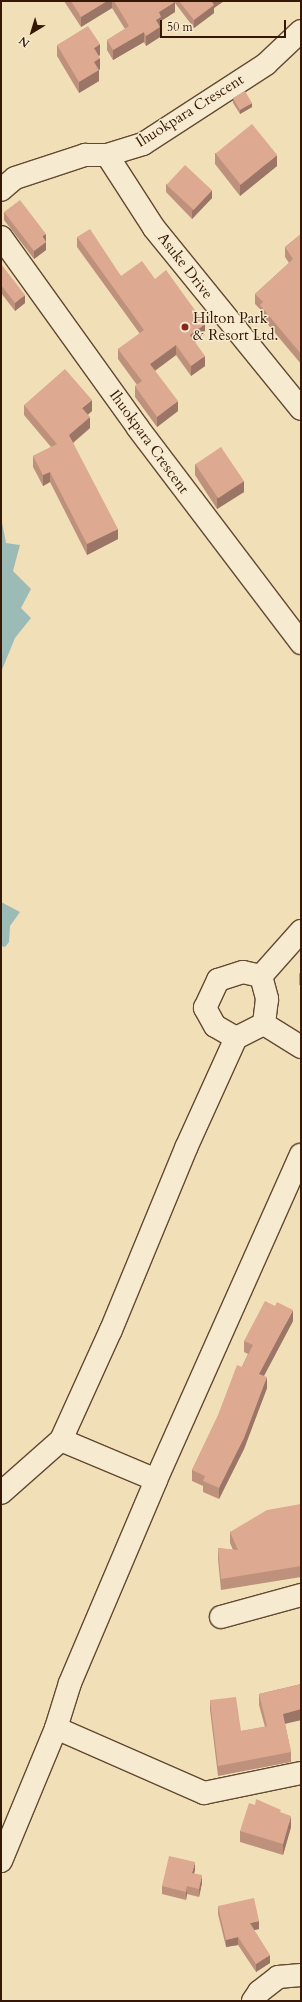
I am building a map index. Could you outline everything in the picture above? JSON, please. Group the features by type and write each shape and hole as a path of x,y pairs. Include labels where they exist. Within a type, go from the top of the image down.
{"street":[{"name":"Ihuokpara Crescent","path":"1,190 14,178 85,155 107,155 143,144 266,64 301,31"},
{"name":"Asuke Drive","path":"107,155 154,228 301,409"},
{"name":"Ihuokpara Crescent","path":"1,237 138,428 301,643"},
{"path":"261,976 301,931"},
{"path":"236,1038 216,1026 205,1008 218,980 243,972 261,976"},
{"path":"261,976 267,999 264,1024"},
{"path":"1,1493 61,1440 111,1330 186,1148 236,1038 264,1024"},
{"path":"264,1024 301,1047"},
{"path":"1,1861 56,1728 70,1683 156,1480 301,1155"},
{"path":"61,1440 156,1480"},
{"path":"221,1617 301,1595"},
{"path":"56,1728 204,1793 301,1773"},
{"path":"253,2001 259,1992 278,1977 301,1975"}],"water":[{"path":"1,517 6,543 20,545 13,571 31,589 21,608 31,618 15,638 1,672"},
{"path":"1,902 20,912 10,926 9,942 5,947 1,946"}],"building":[{"path":"71,1 107,1 81,17"},
{"path":"114,1 175,2 159,12 161,17 156,20 160,27 146,36 144,32 113,50 107,40 129,26"},
{"path":"179,1 213,1 212,2 214,5 194,20"},
{"path":"88,26 100,44 94,48 100,58 94,62 99,70 79,82 57,45"},
{"path":"245,91 252,103 240,110 233,98"},
{"path":"252,124 277,155 241,185 215,154"},
{"path":"185,165 212,190 194,210 167,185"},
{"path":"20,200 46,234 42,236 46,242 34,251 4,212"},
{"path":"90,229 121,276 142,261 155,279 166,270 205,324 190,335 205,356 191,366 176,345 150,364 178,401 157,417 135,386 142,381 118,349 144,330 77,237"},
{"path":"301,234 301,354 260,305 263,302 255,294 293,259 285,247"},
{"path":"1,264 25,295 15,303 1,285"},
{"path":"65,369 92,400 82,408 90,417 69,435 118,529 87,544 50,472 43,475 33,456 57,444 24,405"},
{"path":"221,447 244,481 218,498 195,464"},
{"path":"265,1301 275,1306 277,1302 293,1310 259,1374 267,1377 244,1438 219,1488 203,1481 205,1476 192,1470 218,1415 237,1365 242,1367 253,1345 244,1341"},
{"path":"301,1504 301,1566 221,1579 218,1548 238,1550 230,1532 267,1510"},
{"path":"301,1684 301,1709 283,1714 291,1752 218,1766 210,1700 236,1697 241,1731 267,1726 259,1694"},
{"path":"256,1799 281,1810 280,1812 291,1816 283,1844 240,1831 249,1803 255,1805"},
{"path":"169,1856 195,1862 192,1873 202,1875 199,1889 187,1886 186,1892 162,1886"},
{"path":"254,1898 259,1921 250,1923 270,1955 256,1964 238,1937 226,1940 218,1906"}],"place":[{"name":"Hilton Park & Resort Ltd.","path":"185,327"}]}
